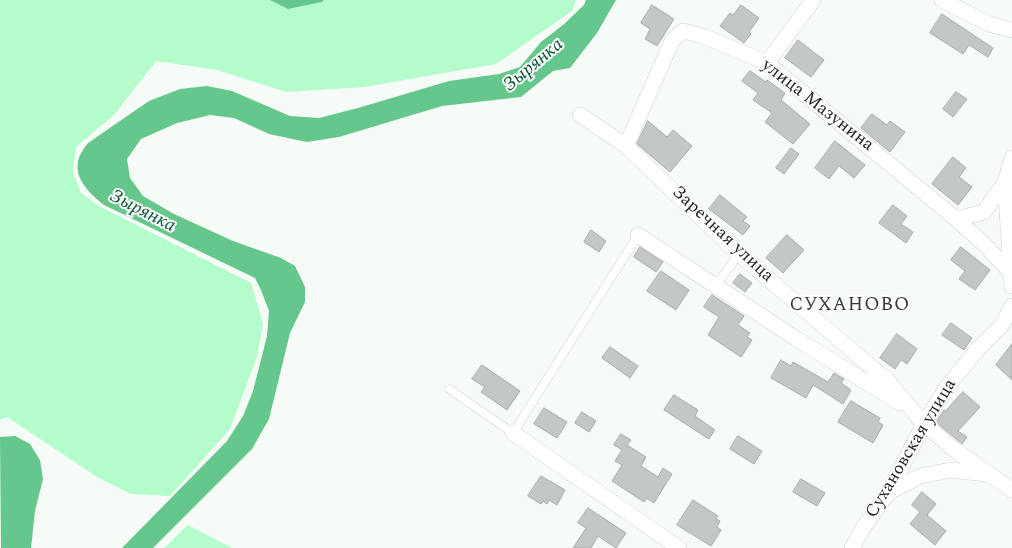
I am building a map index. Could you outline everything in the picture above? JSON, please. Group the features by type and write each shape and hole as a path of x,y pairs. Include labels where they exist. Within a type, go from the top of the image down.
{"street":[{"path":"767,62 813,0"},
{"path":"942,0 989,24 1012,30"},
{"name":"улица Мазунина","path":"626,146 672,41 683,31 703,36 767,62 956,219 984,244 1011,279"},
{"name":"Заречная улица","path":"580,115 626,146 740,254 889,382 924,424"},
{"path":"956,219 984,212 1005,182 1012,158"},
{"path":"1005,182 1011,279"},
{"name":"Заречная улица","path":"638,235 795,338 896,399 952,448 1012,490"},
{"name":"Сухановская улица","path":"852,548 863,528 888,493 924,424 947,388 978,349 1002,325 1012,306"},
{"path":"513,433 679,548"},
{"path":"888,493 920,476 951,470 989,474"}],"lane":[{"path":"449,390 513,433 638,235"},
{"path":"716,285 740,254"}],"shaded area":[{"path":"0,0 270,0 288,9 324,0 576,0 572,11 496,64 364,87 286,92 217,70 156,61 114,115 76,147 73,172 81,193 99,206 251,283 263,324 257,357 230,429 170,496 131,494 97,477 7,417 0,420"},
{"path":"188,525 232,548 164,548"}],"water":[{"path":"270,0 324,0 288,9"},
{"name":"Зырянка","path":"586,0 616,0 597,33 570,68 553,71 521,97 442,106 339,137 307,142 269,134 234,118 210,115 177,123 141,139 127,159 130,178 143,196 174,214 233,241 281,258 295,266 305,287 305,302 290,333 269,419 252,449 153,548 122,548 227,441 243,416 253,391 267,336 269,311 255,278 104,205 89,192 83,185 78,169 81,152 88,143 149,101 180,89 207,86 232,91 290,116 319,118 449,81 499,74 520,67 541,42 563,25 584,5"},
{"path":"15,436 30,444 40,460 43,479 35,511 31,548 1,548 0,437"}],"building":[{"path":"652,5 674,19 657,46 645,39 650,29 641,23"},
{"path":"741,5 759,18 744,43 720,26 730,13 733,15"},
{"path":"942,14 993,48 988,57 969,45 963,54 930,33"},
{"path":"798,40 824,60 811,77 785,58"},
{"path":"750,71 785,93 781,100 810,124 793,144 765,122 772,113 753,100 758,93 742,81"},
{"path":"956,92 967,99 953,117 943,109"},
{"path":"872,114 887,125 890,121 905,132 890,152 861,128"},
{"path":"648,121 667,137 673,130 692,146 670,172 637,144"},
{"path":"835,141 865,165 854,178 839,166 829,179 815,168"},
{"path":"791,148 799,154 784,174 776,168"},
{"path":"953,157 966,168 959,177 972,187 958,205 932,184"},
{"path":"720,195 747,217 743,221 750,226 743,235 709,209"},
{"path":"893,205 907,216 901,224 913,232 906,243 879,223"},
{"path":"591,230 606,241 599,252 584,242"},
{"path":"787,235 804,250 783,273 766,258"},
{"path":"640,247 663,262 656,272 634,257"},
{"path":"961,247 990,270 975,290 959,279 965,271 951,260"},
{"path":"661,271 689,290 676,310 647,291"},
{"path":"740,274 752,283 745,292 733,283"},
{"path":"712,295 744,316 738,325 750,333 747,337 752,340 741,357 708,335 719,317 704,307"},
{"path":"951,323 972,338 964,350 942,335"},
{"path":"897,334 917,349 907,364 901,360 895,369 880,358"},
{"path":"1012,344 1012,380 996,365"},
{"path":"610,347 638,366 630,378 602,358"},
{"path":"781,360 791,366 793,362 828,382 834,373 844,379 841,383 851,390 843,404 813,385 806,398 771,378"},
{"path":"482,365 520,391 507,410 481,392 485,387 472,379"},
{"path":"963,392 980,407 958,431 967,437 962,444 936,422 944,410"},
{"path":"674,395 698,410 695,416 715,430 709,439 664,410"},
{"path":"851,401 880,418 878,422 883,425 873,443 838,422"},
{"path":"544,408 567,422 557,438 534,424"},
{"path":"582,412 596,421 589,432 575,423"},
{"path":"621,434 631,440 627,445 646,457 641,466 658,477 663,468 672,474 654,503 646,498 644,502 612,481 622,465 615,461 622,450 614,445"},
{"path":"738,436 762,451 754,464 730,449"},
{"path":"541,476 565,490 557,505 549,500 547,504 543,501 541,504 528,496"},
{"path":"801,479 825,493 817,506 793,492"},
{"path":"922,492 936,504 927,515 946,531 935,545 910,524 920,512 912,505"},
{"path":"693,500 718,516 716,519 720,521 717,527 721,530 711,546 677,525"},
{"path":"588,508 626,533 616,548 598,536 591,548 573,548 586,528 578,523"}],"district":[{"name":"СУХАНОВО","path":"850,306"}]}
